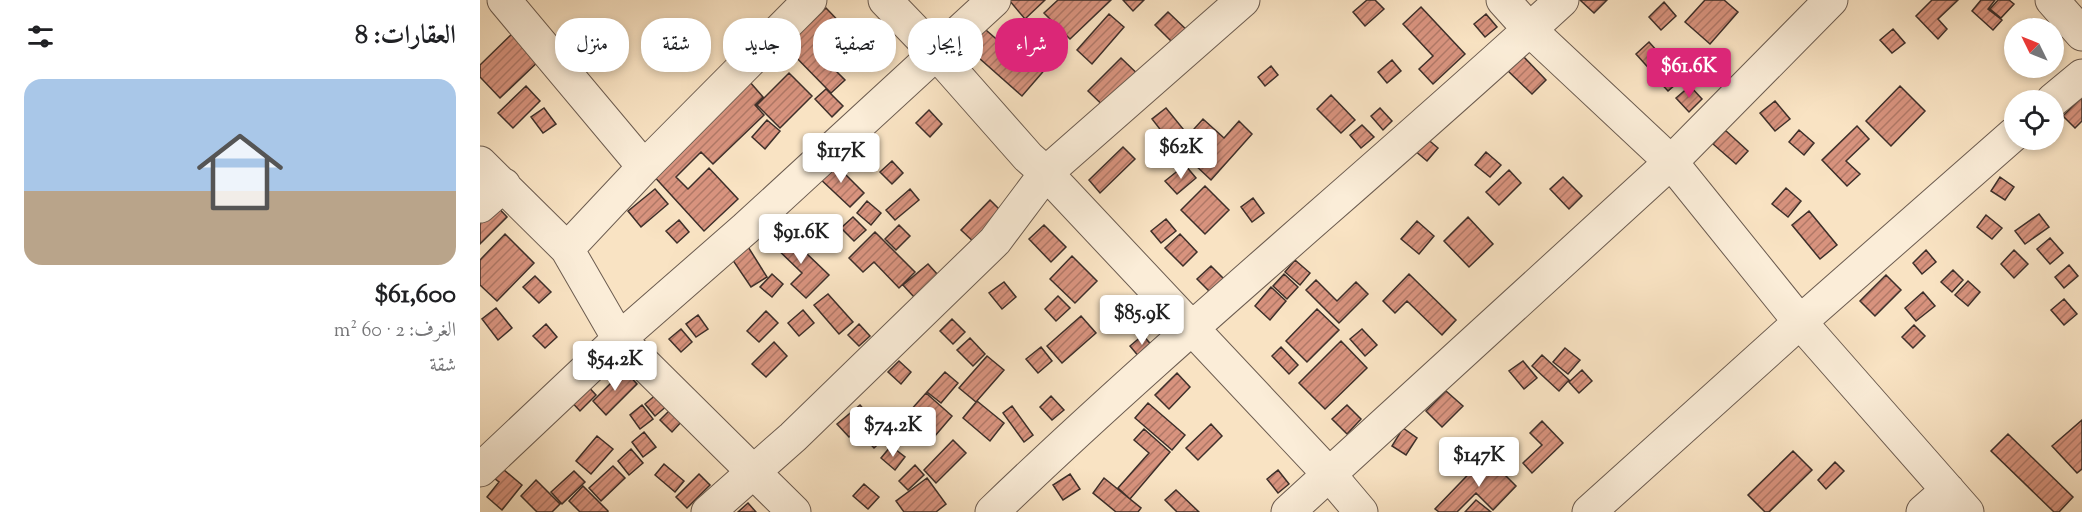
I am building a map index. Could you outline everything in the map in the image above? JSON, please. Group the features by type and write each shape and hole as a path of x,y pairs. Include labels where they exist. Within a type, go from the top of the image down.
{"street":[{"path":"504,0 644,167"},
{"path":"567,249 644,167 810,0"},
{"path":"885,0 908,23"},
{"path":"975,18 994,0"},
{"path":"708,512 793,437 995,241 1046,173 1243,0"},
{"path":"1503,0 1530,30 1671,162 1800,322 1957,501 1923,512"},
{"path":"992,512 1046,460 1562,0"},
{"path":"1288,512 1328,473 1671,162 1831,0"},
{"path":"2052,0 2082,34"},
{"path":"480,470 619,339 918,72"},
{"path":"954,72 1028,157 1046,173 1328,473 1361,512"},
{"path":"2064,91 2082,76"},
{"path":"1589,512 2004,143"},
{"path":"480,163 492,196 567,249 619,339 794,512"}],"building":[{"path":"1009,0 1045,0 1026,18"},
{"path":"1058,0 1111,0 1070,39 1068,37 1068,18 1049,18 1044,13"},
{"path":"1123,0 1144,0 1133,11"},
{"path":"1367,0 1375,0 1384,9 1365,26 1353,12"},
{"path":"1580,0 1607,0 1594,13"},
{"path":"1705,0 1724,0 1738,12 1710,44 1685,22"},
{"path":"1932,0 1958,0 1938,19 1947,29 1938,39 1916,16"},
{"path":"1981,0 1995,0 1988,9 2002,20 1993,30 1972,11"},
{"path":"1998,0 2009,0 2014,4 2001,18 1990,9"},
{"path":"1664,2 1676,16 1661,30 1649,17"},
{"path":"1421,7 1465,54 1433,84 1419,69 1433,56 1403,24"},
{"path":"826,8 836,18 816,18"},
{"path":"1168,12 1192,35 1179,49 1155,25"},
{"path":"1109,14 1124,27 1092,64 1077,50"},
{"path":"1486,14 1497,27 1485,37 1474,24"},
{"path":"813,21 813,72 837,72 845,80 831,93 801,62 801,32"},
{"path":"983,27 995,38 995,72 1043,72 1022,96 983,62"},
{"path":"517,29 544,56 500,98 480,77 480,65"},
{"path":"1893,29 1905,43 1892,53 1880,40"},
{"path":"1649,42 1666,61 1653,73 1636,54"},
{"path":"1521,54 1546,80 1532,94 1506,69"},
{"path":"1121,58 1147,83 1114,116 1088,91"},
{"path":"1392,60 1401,71 1387,83 1378,72"},
{"path":"1667,63 1682,79 1668,91 1654,76"},
{"path":"1271,66 1278,75 1265,86 1258,77"},
{"path":"789,73 812,96 780,128 757,105"},
{"path":"749,81 763,97 755,105 764,115 713,164 701,152 676,177 688,189 709,168 738,199 704,231 651,173"},
{"path":"526,86 540,101 513,128 498,113"},
{"path":"1690,86 1702,99 1689,112 1676,98"},
{"path":"1900,86 1925,111 1891,146 1866,121"},
{"path":"826,89 843,106 832,117 815,99"},
{"path":"1331,95 1355,120 1341,133 1317,109"},
{"path":"2082,97 2082,121 2075,128 2064,115"},
{"path":"1775,101 1790,119 1775,131 1760,113"},
{"path":"544,108 556,124 543,133 531,117"},
{"path":"1166,108 1188,135 1173,146 1152,119"},
{"path":"1380,108 1392,121 1383,130 1371,116"},
{"path":"929,110 942,124 930,137 916,123"},
{"path":"1203,119 1224,138 1239,121 1252,134 1211,180 1177,148"},
{"path":"767,120 780,131 765,149 752,137"},
{"path":"1362,125 1374,137 1361,148 1350,135"},
{"path":"1857,126 1869,139 1846,161 1860,174 1847,186 1822,160"},
{"path":"1725,130 1748,151 1736,164 1713,144"},
{"path":"1799,130 1814,143 1804,155 1789,142"},
{"path":"1425,137 1438,148 1427,161 1414,150"},
{"path":"1123,147 1135,159 1100,193 1089,180"},
{"path":"1486,152 1501,165 1490,177 1475,165"},
{"path":"832,161 864,193 850,207 817,176"},
{"path":"892,161 903,173 892,184 880,172"},
{"path":"1185,165 1196,178 1177,194 1165,181"},
{"path":"1509,170 1521,183 1499,205 1486,192"},
{"path":"1563,177 1582,196 1569,209 1550,189"},
{"path":"2000,177 2014,187 2005,200 1991,191"},
{"path":"1205,186 1229,210 1205,234 1181,210"},
{"path":"1786,188 1801,201 1788,217 1772,204"},
{"path":"655,189 668,204 641,227 628,211"},
{"path":"910,189 919,200 895,220 886,210"},
{"path":"1253,198 1264,213 1252,222 1241,207"},
{"path":"491,200 507,217 480,244 480,211"},
{"path":"990,200 1006,216 977,245 961,230"},
{"path":"867,201 881,213 871,225 857,213"},
{"path":"1809,211 1837,245 1820,259 1792,225"},
{"path":"2039,214 2049,227 2025,244 2015,231"},
{"path":"1986,215 2002,228 1992,239 1977,227"},
{"path":"853,217 866,230 854,241 841,228"},
{"path":"1468,217 1493,244 1469,267 1444,241"},
{"path":"1166,219 1176,231 1161,243 1151,231"},
{"path":"679,220 689,232 677,243 666,231"},
{"path":"1417,221 1434,236 1419,254 1401,239"},
{"path":"899,225 910,236 896,250 885,239"},
{"path":"1044,225 1066,247 1051,262 1029,239"},
{"path":"783,231 829,275 806,298 791,284 802,273 771,243"},
{"path":"875,232 915,272 899,288 874,262 863,272 849,258"},
{"path":"505,234 534,263 497,301 480,285 480,260"},
{"path":"1180,234 1197,252 1183,266 1165,248"},
{"path":"2050,238 2063,253 2050,264 2037,249"},
{"path":"745,242 767,277 751,287 728,253"},
{"path":"1926,250 1936,262 1922,274 1913,263"},
{"path":"2014,250 2028,264 2014,278 2001,264"},
{"path":"1072,256 1097,281 1075,303 1050,279"},
{"path":"1295,260 1310,273 1300,285 1285,272"},
{"path":"928,264 938,275 914,297 903,285"},
{"path":"2069,265 2078,276 2064,288 2055,277"},
{"path":"1211,266 1225,280 1211,293 1197,279"},
{"path":"1953,270 1963,280 1952,292 1941,282"},
{"path":"772,274 783,284 772,297 760,287"},
{"path":"1284,274 1298,287 1287,299 1273,286"},
{"path":"1409,274 1456,320 1442,335 1407,301 1395,313 1383,301"},
{"path":"1886,275 1901,290 1875,316 1860,301"},
{"path":"535,276 551,292 539,303 523,287"},
{"path":"1316,280 1337,301 1356,282 1368,294 1339,323 1306,290"},
{"path":"1968,281 1980,292 1968,306 1955,295"},
{"path":"1004,282 1016,297 1002,309 989,293"},
{"path":"1271,287 1286,301 1270,320 1255,306"},
{"path":"1923,292 1935,306 1916,321 1905,308"},
{"path":"828,294 853,322 839,334 814,305"},
{"path":"1058,296 1070,308 1056,321 1045,309"},
{"path":"2064,299 2077,314 2064,325 2051,310"},
{"path":"496,308 512,328 498,340 482,319"},
{"path":"1317,309 1339,330 1307,362 1286,341"},
{"path":"803,310 814,323 799,336 788,323"},
{"path":"766,311 778,323 759,342 747,331"},
{"path":"698,315 708,329 696,337 686,324"},
{"path":"1081,316 1096,333 1062,363 1047,346"},
{"path":"952,319 965,332 953,344 940,331"},
{"path":"546,324 557,337 545,348 533,336"},
{"path":"859,324 870,336 859,346 848,335"},
{"path":"1914,325 1925,336 1913,348 1902,337"},
{"path":"681,329 692,342 681,352 669,339"},
{"path":"1362,329 1377,345 1365,356 1350,339"},
{"path":"1143,335 1153,347 1140,358 1130,346"},
{"path":"970,338 985,354 973,366 957,350"},
{"path":"1341,341 1367,368 1325,409 1299,383"},
{"path":"774,342 787,356 766,377 752,364"},
{"path":"1041,347 1052,361 1038,373 1026,359"},
{"path":"1281,347 1298,365 1289,374 1272,356"},
{"path":"1565,348 1580,360 1568,374 1553,362"},
{"path":"1542,355 1569,380 1559,391 1532,366"},
{"path":"987,356 1004,370 976,402 959,388"},
{"path":"899,361 911,372 901,384 888,372"},
{"path":"1523,361 1537,378 1524,389 1509,371"},
{"path":"624,370 637,384 606,415 593,401"},
{"path":"1582,370 1592,381 1579,393 1569,382"},
{"path":"945,372 958,383 941,403 927,392"},
{"path":"1177,373 1190,387 1169,409 1155,395"},
{"path":"584,382 596,395 580,411 567,397"},
{"path":"1446,391 1463,406 1442,427 1426,411"},
{"path":"658,393 668,405 655,416 645,404"},
{"path":"926,393 952,416 929,443 902,420"},
{"path":"1051,396 1064,410 1052,420 1040,407"},
{"path":"977,401 1004,423 990,441 963,418"},
{"path":"1148,403 1185,435 1172,450 1135,418"},
{"path":"642,405 653,419 640,429 630,415"},
{"path":"860,405 871,418 849,437 837,424"},
{"path":"1347,405 1361,419 1347,434 1332,419"},
{"path":"1012,406 1033,435 1024,442 1003,413"},
{"path":"672,408 683,420 672,432 660,420"},
{"path":"873,418 888,435 874,448 859,432"},
{"path":"2082,420 2082,469 2077,473 2052,446"},
{"path":"1542,421 1563,443 1532,473 1523,463 1542,445 1530,433"},
{"path":"1211,424 1222,436 1198,460 1186,448"},
{"path":"1403,428 1417,438 1406,455 1392,446"},
{"path":"1144,429 1170,452 1130,499 1118,488 1149,453 1134,440"},
{"path":"644,432 656,447 643,457 632,442"},
{"path":"2008,434 2073,497 2059,512 2054,512 1991,451"},
{"path":"597,436 613,449 591,474 576,461"},
{"path":"953,440 966,453 936,483 924,470"},
{"path":"891,446 905,457 895,470 881,458"},
{"path":"631,449 643,463 629,475 618,461"},
{"path":"1793,451 1812,470 1769,512 1765,512 1748,495"},
{"path":"1486,456 1516,486 1493,510 1476,493 1457,512 1439,512 1435,509"},
{"path":"1835,462 1844,471 1826,489 1818,480"},
{"path":"664,464 684,481 675,492 655,475"},
{"path":"498,465 522,485 502,510 487,497 499,482 490,475"},
{"path":"915,465 924,475 908,490 899,481"},
{"path":"613,466 625,478 601,501 589,488"},
{"path":"1278,470 1289,484 1278,493 1267,479"},
{"path":"574,471 585,482 562,504 551,492"},
{"path":"699,474 710,485 687,508 676,497"},
{"path":"1070,474 1080,489 1063,500 1053,485"},
{"path":"927,478 946,504 936,512 904,512 896,501"},
{"path":"1104,478 1141,508 1138,512 1116,512 1093,493"},
{"path":"536,480 560,504 552,512 537,512 521,496"},
{"path":"864,484 879,497 868,509 853,496"},
{"path":"583,486 608,512 580,512 569,501"},
{"path":"1176,490 1199,512 1177,512 1165,500"},
{"path":"1476,500 1491,512 1465,512"},
{"path":"748,503 756,512 738,512"}]}
